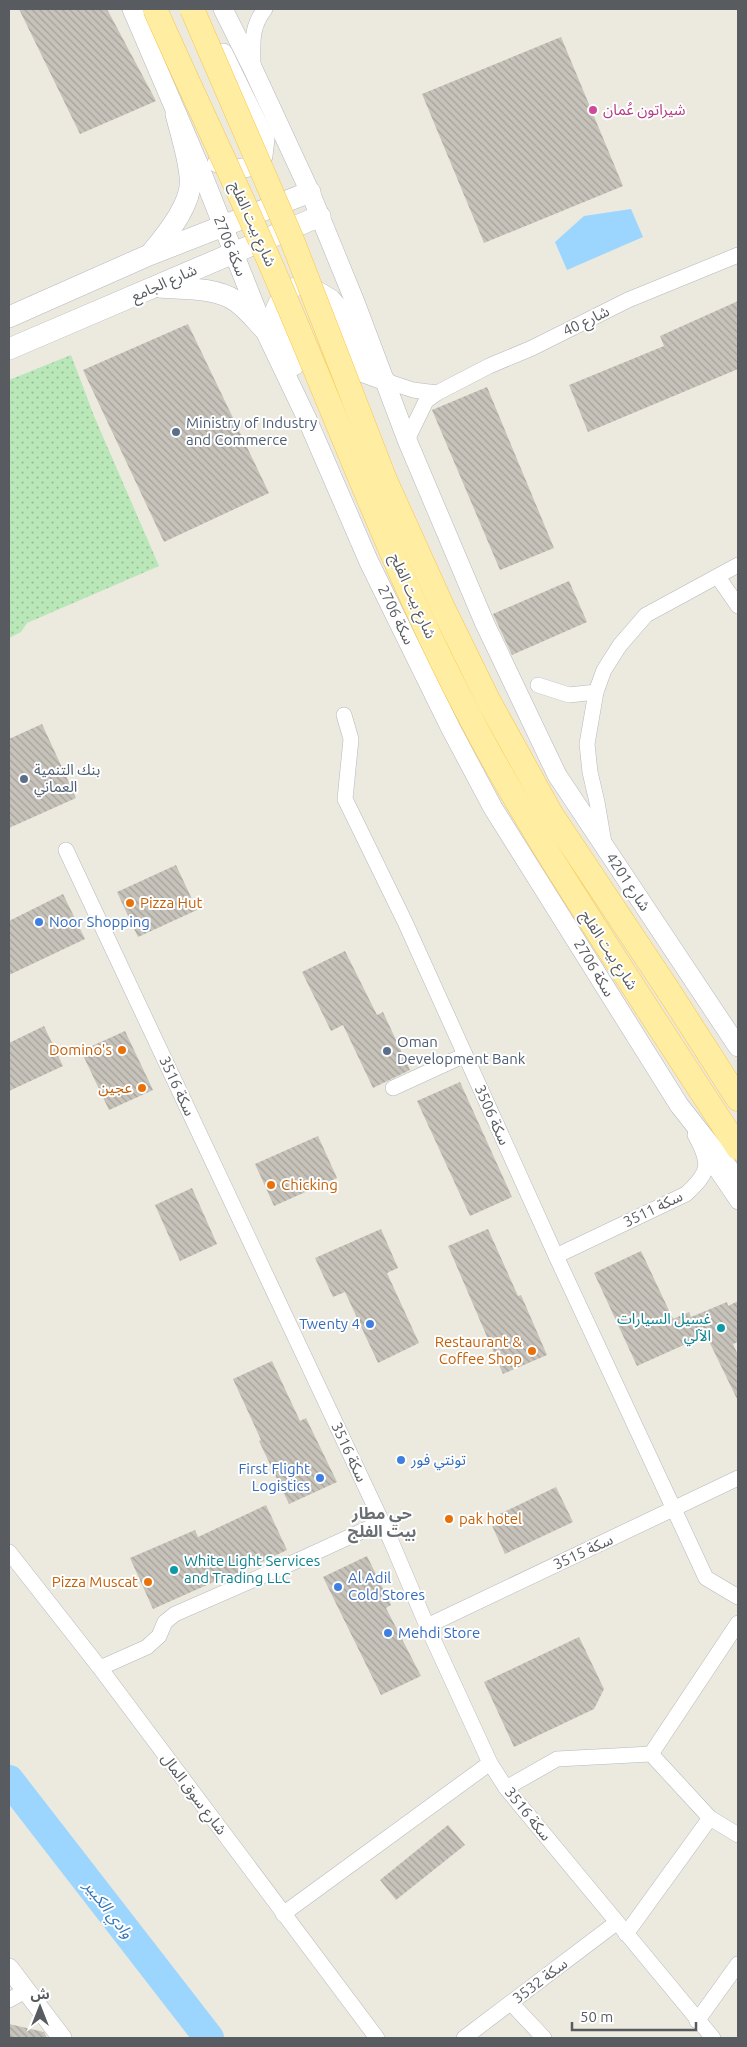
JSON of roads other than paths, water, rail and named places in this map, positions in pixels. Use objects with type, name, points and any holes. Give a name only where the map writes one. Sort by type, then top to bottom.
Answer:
[{"type":"main road","name":"شارع بيت الفلج","points":[[155,9],[264,248],[365,490],[419,612],[466,710],[532,829],[738,1148]]},
{"type":"main road","name":"شارع بيت الفلج","points":[[192,9],[292,240],[385,480],[446,615],[488,700],[551,814],[738,1099]]},
{"type":"main road","points":[[149,255],[173,228],[187,195],[191,178],[176,114]]},
{"type":"main road","name":"شارع الجامع","points":[[9,317],[149,255],[310,192]]},
{"type":"main road","name":"شارع الجامع","points":[[9,349],[157,287],[234,251],[320,216]]},
{"type":"main road","points":[[157,287],[202,290],[235,300],[264,329]]},
{"type":"street","name":"سكة 2706","points":[[132,9],[198,163],[264,329],[307,419],[369,562],[451,729],[493,808],[561,914],[617,1008],[679,1105],[738,1180]]},
{"type":"street","points":[[159,74],[172,84],[207,157],[219,165],[238,169],[256,166],[263,156],[265,139],[201,9]]},
{"type":"street","points":[[223,9],[310,192],[386,380],[408,440],[485,624],[557,775],[605,847]]},
{"type":"street","points":[[253,69],[253,35],[257,19],[265,9]]},
{"type":"street","name":"40 شارع","points":[[408,440],[426,401],[437,393],[489,366],[532,348],[628,300],[738,254]]},
{"type":"street","points":[[307,419],[306,401],[273,315],[279,297],[295,286],[306,284],[331,299],[339,308],[364,373],[413,390],[437,393]]},
{"type":"street","name":"شارع 4201","points":[[738,565],[646,615],[620,645],[604,670],[596,692],[587,744],[590,772],[605,847],[738,1047]]},
{"type":"street","points":[[718,577],[738,606]]},
{"type":"street","points":[[538,685],[569,695],[596,692]]},
{"type":"street","name":"سكة 3506","points":[[344,715],[351,739],[344,799],[405,922],[556,1256],[706,1578],[738,1596]]},
{"type":"street","name":"سكة 3516","points":[[66,850],[382,1522],[490,1763],[506,1788],[713,2038]]},
{"type":"street","points":[[393,1088],[465,1055]]},
{"type":"street","points":[[679,1105],[704,1151],[738,1202]]},
{"type":"street","name":"سكة 3511","points":[[556,1256],[686,1194],[702,1180],[706,1166],[704,1151]]},
{"type":"street","name":"سكة 3515","points":[[427,1626],[738,1478]]},
{"type":"street","points":[[100,1668],[147,1647],[159,1636],[166,1622],[175,1614],[382,1522]]},
{"type":"street","name":"شارع سوق المال","points":[[9,1552],[100,1668],[377,2038]]},
{"type":"street","points":[[651,1754],[738,1623]]},
{"type":"street","points":[[506,1788],[557,1759],[651,1754]]},
{"type":"street","points":[[651,1754],[710,1818],[738,1835]]},
{"type":"street","points":[[283,1914],[490,1763]]},
{"type":"street","name":"سكة 3532","points":[[464,2038],[511,2003],[621,1929],[710,1818]]},
{"type":"street","points":[[697,2021],[738,1964]]},
{"type":"street","points":[[9,1968],[17,1996],[62,2038]]},
{"type":"street","points":[[511,2003],[544,2038]]},
{"type":"water","points":[[631,209],[643,237],[567,270],[555,242],[584,216]]},
{"type":"waterway","name":"وادي الكبير","points":[[9,1780],[209,2038]]},
{"type":"place","name":"شيراتون عُمان","points":[[593,110]]},
{"type":"place","name":"Ministry of Industry and Commerce","points":[[176,432]]},
{"type":"place","name":"بنك التنمية العماني","points":[[24,779]]},
{"type":"place","name":"Pizza Hut","points":[[130,903]]},
{"type":"place","name":"Noor Shopping","points":[[39,922]]},
{"type":"place","name":"Domino's","points":[[122,1050]]},
{"type":"place","name":"Oman Development Bank","points":[[387,1051]]},
{"type":"place","name":"عجين","points":[[142,1088]]},
{"type":"place","name":"Chicking","points":[[271,1185]]},
{"type":"place","name":"Twenty 4","points":[[370,1324]]},
{"type":"place","name":"غسيل السيارات الآلي","points":[[721,1328]]},
{"type":"place","name":"Restaurant & Coffee Shop","points":[[532,1351]]},
{"type":"place","name":"تونتي فور","points":[[401,1460]]},
{"type":"place","name":"First Flight Logistics","points":[[320,1478]]},
{"type":"place","name":"pak hotel","points":[[449,1519]]},
{"type":"place","name":"White Light Services and Trading LLC","points":[[174,1570]]},
{"type":"place","name":"Pizza Muscat","points":[[148,1582]]},
{"type":"place","name":"Al Adil Cold Stores","points":[[338,1587]]},
{"type":"place","name":"Mehdi Store","points":[[388,1633]]},
{"type":"district","name":"حي مطار بيت الفلج","points":[[382,1522]]}]
